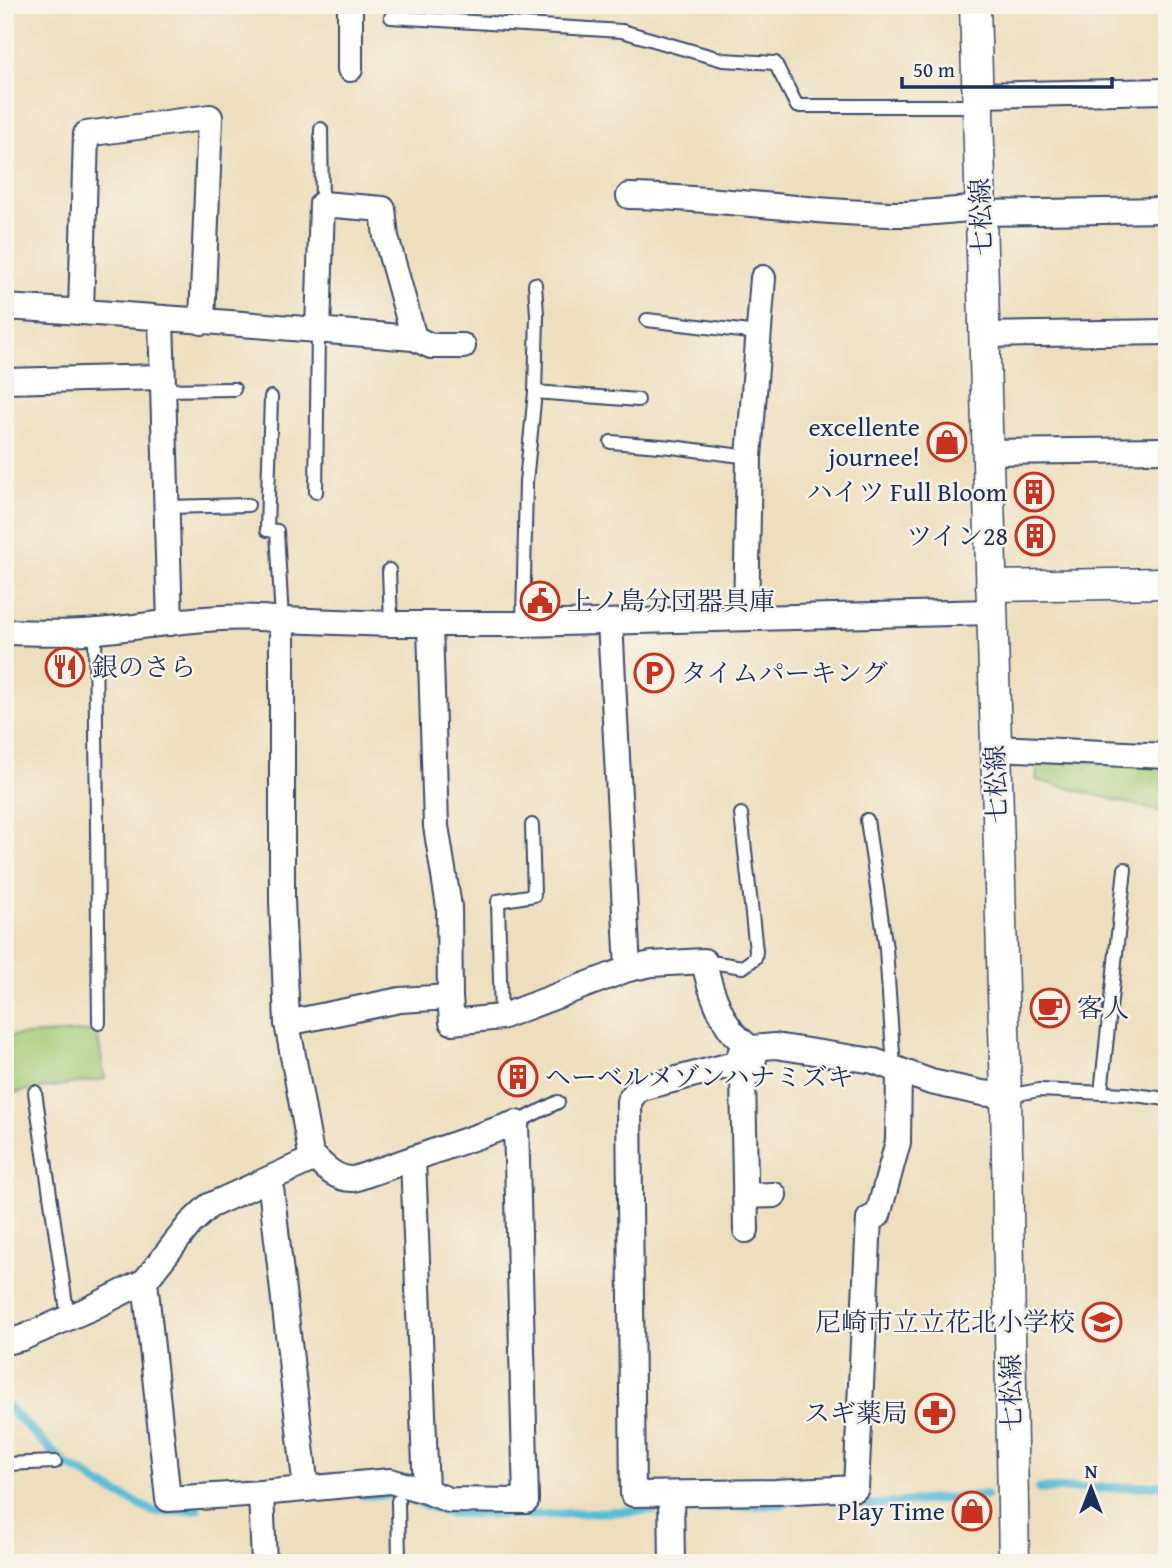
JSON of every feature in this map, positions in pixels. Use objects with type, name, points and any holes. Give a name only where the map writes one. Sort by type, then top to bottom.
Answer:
[{"type":"street","points":[[350,5],[350,69]]},
{"type":"street","name":"七松線","points":[[975,5],[1006,1096],[1014,1563]]},
{"type":"street","points":[[977,100],[1167,91]]},
{"type":"street","points":[[81,312],[86,134],[210,117],[202,322]]},
{"type":"street","points":[[629,195],[907,214],[1167,210]]},
{"type":"street","points":[[318,331],[322,204],[383,209],[386,237],[414,338]]},
{"type":"street","points":[[746,618],[749,457],[763,278]]},
{"type":"street","points":[[5,307],[414,338],[431,346],[463,346]]},
{"type":"street","points":[[161,318],[170,623]]},
{"type":"street","points":[[984,335],[1167,332]]},
{"type":"street","points":[[5,380],[162,384]]},
{"type":"street","points":[[987,452],[1167,450]]},
{"type":"street","points":[[5,632],[55,634],[260,617],[429,625],[746,618],[1167,583]]},
{"type":"street","points":[[145,1281],[168,1499],[390,1481],[449,1500],[526,1501],[516,1123],[361,1177],[340,1178],[311,1154],[287,1023],[282,900],[282,620]]},
{"type":"street","points":[[610,622],[628,969]]},
{"type":"street","points":[[429,625],[436,826],[449,907],[452,1022],[501,1017],[628,969],[652,964],[704,961],[707,978],[731,1030],[755,1055],[750,1074],[743,1079],[746,1230]]},
{"type":"street","points":[[995,748],[1167,756]]},
{"type":"street","points":[[287,1023],[400,1000],[450,998]]},
{"type":"street","points":[[896,1069],[898,1142],[878,1215],[869,1219],[856,1488],[633,1494],[629,1101],[638,1089],[738,1063],[740,1054],[751,1048],[775,1046],[874,1061],[896,1069],[931,1082],[1006,1096]]},
{"type":"street","points":[[5,1342],[22,1338],[68,1318],[145,1281],[190,1224],[209,1206],[315,1158]]},
{"type":"street","points":[[413,1159],[426,1491]]},
{"type":"street","points":[[270,1179],[306,1489]]},
{"type":"street","points":[[745,1196],[774,1195]]},
{"type":"street","points":[[261,1493],[264,1563]]},
{"type":"street","points":[[671,1494],[672,1563]]},
{"type":"lane","points":[[391,17],[622,31],[723,60],[775,63],[797,106],[977,100]]},
{"type":"lane","points":[[321,129],[322,204]]},
{"type":"lane","points":[[523,624],[526,482],[537,315],[534,284]]},
{"type":"lane","points":[[647,320],[758,332]]},
{"type":"lane","points":[[316,492],[318,331]]},
{"type":"lane","points":[[162,384],[234,389]]},
{"type":"lane","points":[[534,392],[638,400]]},
{"type":"lane","points":[[271,397],[267,530],[277,531],[282,620]]},
{"type":"lane","points":[[611,442],[749,457]]},
{"type":"lane","points":[[167,507],[248,505]]},
{"type":"lane","points":[[389,570],[391,624]]},
{"type":"lane","points":[[94,631],[99,1023]]},
{"type":"lane","points":[[704,961],[743,967],[755,958],[741,814]]},
{"type":"lane","points":[[867,820],[886,949],[896,1069]]},
{"type":"lane","points":[[501,1017],[498,901],[534,895],[532,825]]},
{"type":"lane","points":[[1101,1093],[1125,869]]},
{"type":"lane","points":[[1006,1096],[1039,1090],[1167,1099]]},
{"type":"lane","points":[[35,1092],[68,1318]]},
{"type":"lane","points":[[516,1123],[558,1102]]},
{"type":"lane","points":[[5,1464],[55,1461]]},
{"type":"lane","points":[[398,1501],[399,1563]]},
{"type":"green space","points":[[1039,757],[1167,766],[1167,812],[1036,780]]},
{"type":"green space","points":[[97,1031],[105,1079],[5,1094],[5,1036]]},
{"type":"waterway","points":[[5,1404],[66,1465],[84,1473],[97,1483],[152,1511],[197,1509]]},
{"type":"waterway","points":[[1039,1489],[1119,1488],[1167,1484]]},
{"type":"waterway","points":[[364,1495],[390,1494],[451,1513],[534,1515],[655,1510]]},
{"type":"waterway","points":[[839,1501],[871,1505],[986,1495]]},
{"type":"waterway","points":[[684,1509],[783,1504]]},
{"type":"place","name":"excellente journee!","points":[[947,442]]},
{"type":"place","name":"ハイツ Full Bloom","points":[[1034,492]]},
{"type":"place","name":"ツイン28","points":[[1035,536]]},
{"type":"place","name":"上ノ島分団器具庫","points":[[540,601]]},
{"type":"place","name":"銀のさら","points":[[65,667]]},
{"type":"place","name":"タイムパーキング","points":[[654,673]]},
{"type":"place","name":"客人","points":[[1050,1008]]},
{"type":"place","name":"ヘーベルメゾンハナミズキ","points":[[518,1077]]},
{"type":"place","name":"尼崎市立立花北小学校","points":[[1102,1322]]},
{"type":"place","name":"スギ薬局","points":[[935,1413]]},
{"type":"place","name":"Play Time","points":[[972,1511]]}]
